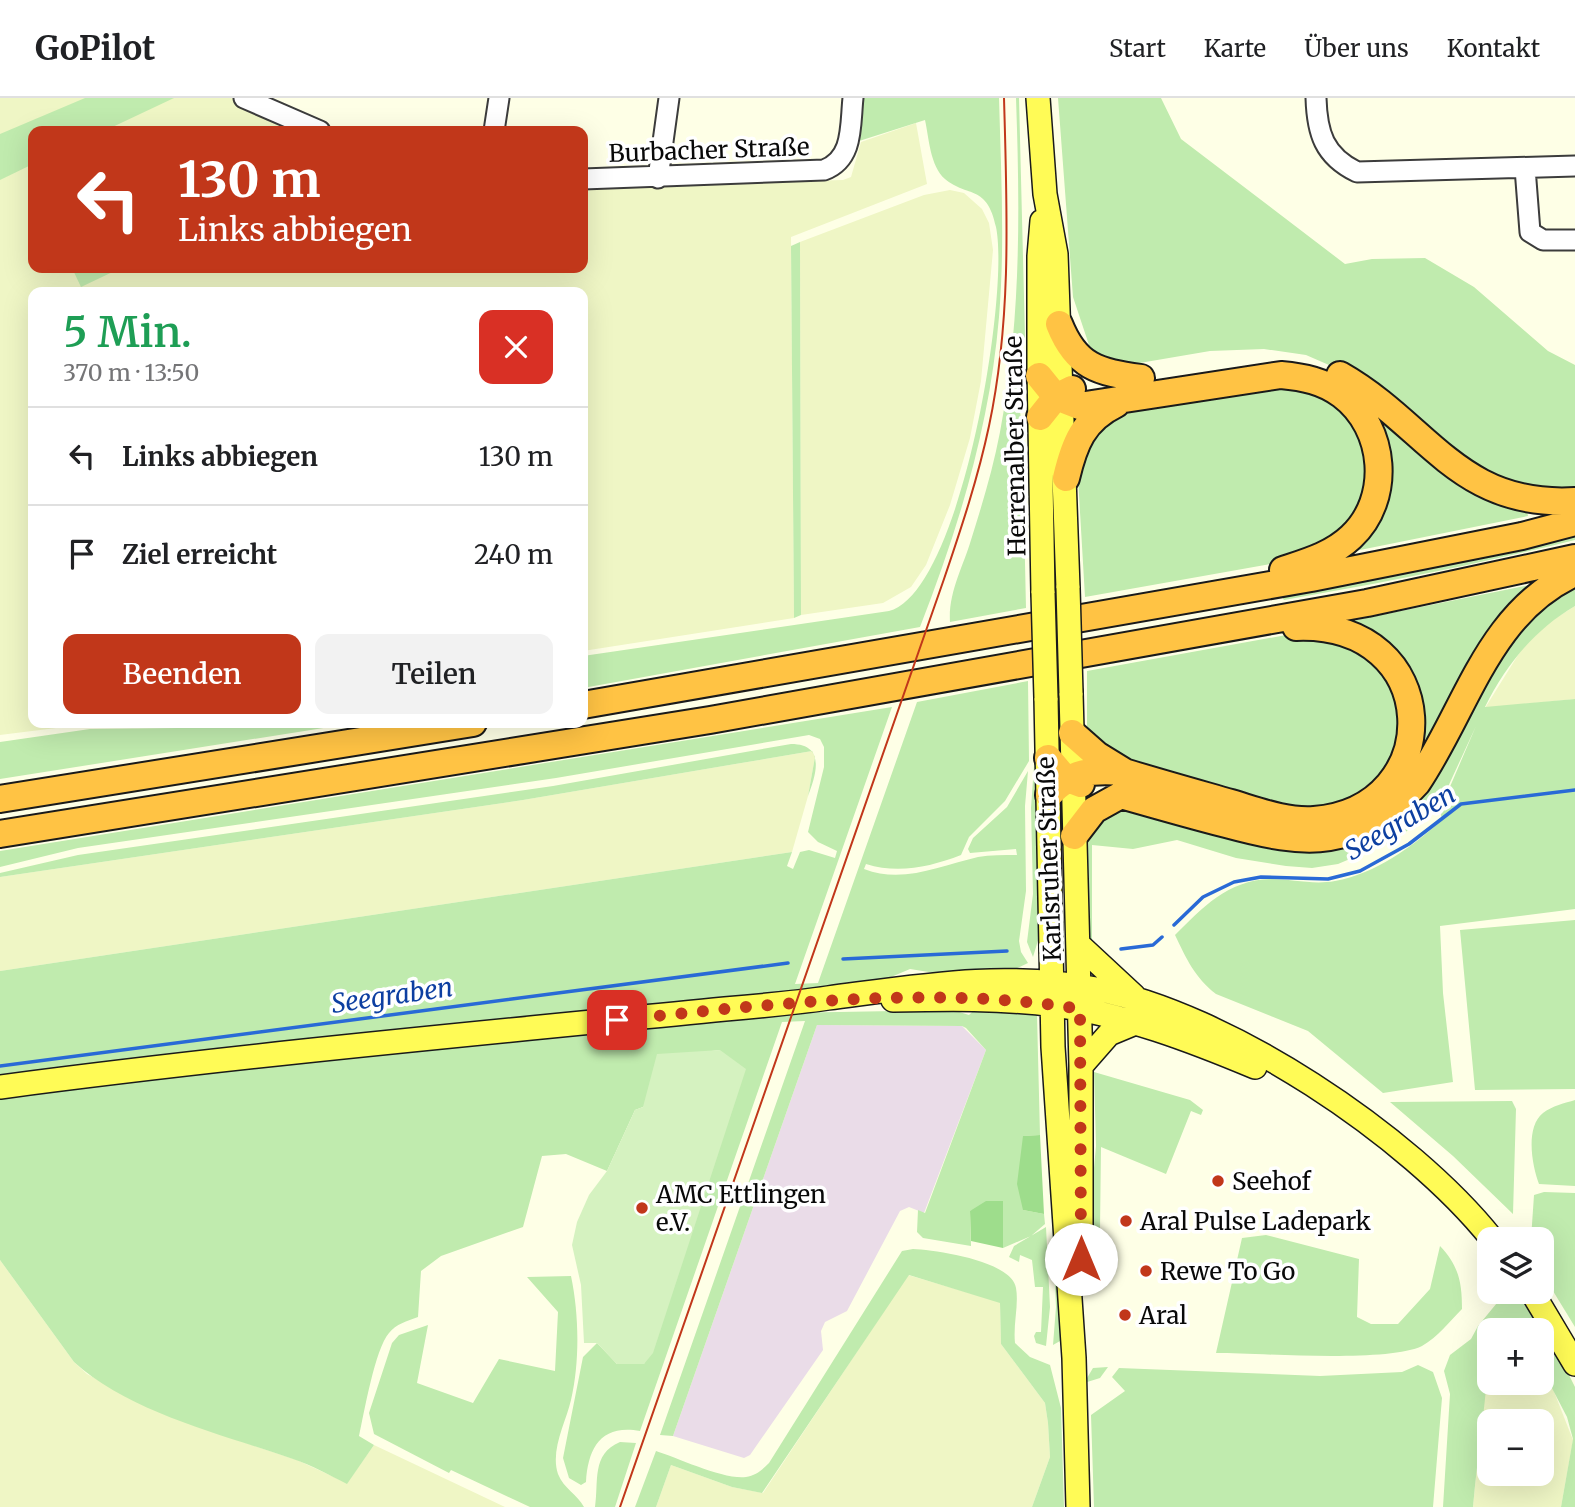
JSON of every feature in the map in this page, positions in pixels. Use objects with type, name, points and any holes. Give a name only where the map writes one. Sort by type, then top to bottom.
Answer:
[{"type":"highway","points":[[1059,324],[1072,351],[1083,361],[1134,388]]},
{"type":"highway","points":[[1039,376],[1055,402],[1079,405],[1134,388],[1283,359],[1309,362],[1337,373],[1368,393],[1459,470],[1484,485],[1530,501],[1575,501]]},
{"type":"highway","points":[[1066,478],[1071,455],[1083,428],[1102,410],[1134,388],[1252,377],[1304,377],[1341,394],[1367,422],[1374,438],[1378,458],[1376,494],[1367,516],[1350,538],[1333,551],[1205,597]]},
{"type":"highway","points":[[588,704],[1205,597],[1459,550],[1575,522]]},
{"type":"highway","points":[[0,834],[683,724],[1444,589],[1575,558]]},
{"type":"highway","points":[[1048,758],[1065,782],[1099,770],[1123,783],[1282,838],[1327,839],[1357,829],[1397,804],[1417,783],[1505,626],[1541,591],[1575,573]]},
{"type":"highway","points":[[1072,733],[1123,783],[1277,817],[1312,820],[1333,817],[1360,806],[1382,791],[1400,769],[1412,726],[1409,701],[1395,668],[1375,647],[1347,631],[1314,626],[1217,630]]},
{"type":"highway","points":[[0,799],[442,728]]},
{"type":"highway","points":[[1074,835],[1094,810],[1123,783]]},
{"type":"main road","name":"Herrenalber Straße","points":[[1038,98],[1045,194],[1056,254],[1059,324],[1043,593],[1046,698]]},
{"type":"main road","name":"Herrenalber Straße","points":[[1039,376],[1039,256],[1045,194]]},
{"type":"main road","name":"Herrenalber Straße","points":[[1055,402],[1066,478],[1071,693]]},
{"type":"main road","name":"Karlsruher Straße","points":[[1071,693],[1072,733],[1065,782],[1053,936],[1054,1072],[1074,1358],[1078,1507]]},
{"type":"main road","name":"Karlsruher Straße","points":[[1046,698],[1048,758]]},
{"type":"main road","name":"Karlsruher Straße","points":[[1065,782],[1074,835],[1081,1066],[1081,1335],[1074,1358]]},
{"type":"main road","points":[[1013,981],[1040,959],[1053,936]]},
{"type":"main road","points":[[1078,944],[1139,1001]]},
{"type":"main road","points":[[0,1087],[173,1066],[829,998],[940,982],[1013,981],[1054,994],[1080,1009],[1244,1062],[1335,1101]]},
{"type":"main road","points":[[829,998],[1054,994],[1079,986],[1139,1001],[1252,1050],[1335,1101],[1426,1169],[1481,1227]]},
{"type":"main road","points":[[1081,1066],[1110,1034],[1133,1024]]},
{"type":"main road","points":[[1539,1304],[1575,1364]]},
{"type":"street","points":[[244,98],[308,126]]},
{"type":"street","points":[[495,126],[499,98]]},
{"type":"street","points":[[658,178],[669,98]]},
{"type":"street","name":"Burbacher Straße","points":[[588,179],[814,172],[837,166],[847,149],[853,98]]},
{"type":"street","points":[[1315,98],[1319,134],[1325,147],[1335,159],[1357,172],[1575,166]]},
{"type":"street","points":[[1525,168],[1530,232],[1543,240],[1575,240]]},
{"type":"shaded area","points":[[817,1025],[962,1026],[986,1050],[924,1213],[909,1207],[900,1211],[847,1311],[825,1322],[821,1331],[823,1350],[750,1455],[744,1458],[673,1436]]},
{"type":"green space","points":[[0,98],[231,98],[293,126],[28,126],[28,273],[588,273],[588,187],[843,180],[851,177],[861,142],[916,123],[927,184],[791,237],[794,618],[588,650],[588,287],[28,287],[28,728],[56,728],[0,735]]},
{"type":"green space","points":[[85,98],[174,98],[115,126],[28,126],[28,166],[0,180],[0,134]]},
{"type":"green space","points":[[860,98],[999,98],[1002,263],[995,357],[971,475],[948,552],[920,627],[588,687],[588,655],[889,611],[915,592],[938,553],[958,499],[975,437],[987,373],[995,313],[998,262],[996,227],[992,213],[982,198],[953,185],[936,167],[925,120],[856,142]]},
{"type":"green space","points":[[1016,98],[1019,98],[1025,337],[1015,375],[1022,426],[1026,608],[950,622],[954,590],[994,460],[1007,390],[1017,266]]},
{"type":"green space","points":[[1058,98],[1161,98],[1181,139],[1345,264],[1372,259],[1425,258],[1474,287],[1548,351],[1575,365],[1575,496],[1501,486],[1345,372],[1306,355],[1264,349],[1210,351],[1122,366],[1091,351],[1073,297]]},
{"type":"green space","points":[[950,190],[964,193],[982,209],[989,223],[993,250],[981,381],[970,438],[950,505],[926,565],[911,587],[883,603],[801,615],[800,242],[924,195]]},
{"type":"green space","points":[[800,242],[801,615],[794,618],[791,246]]},
{"type":"green space","points":[[74,273],[110,273],[81,287]]},
{"type":"green space","points":[[1274,366],[1302,370],[1328,379],[1352,392],[1459,478],[1527,511],[1528,516],[1355,551],[1354,546],[1371,523],[1382,498],[1387,471],[1386,457],[1369,415],[1352,395],[1331,382],[1308,375],[1256,374],[1090,399],[1089,393]]},
{"type":"green space","points":[[1293,384],[1342,405],[1366,449],[1368,491],[1341,536],[1293,560],[1085,597],[1077,461],[1113,410]]},
{"type":"green space","points":[[1575,535],[1575,540],[1467,565],[1284,600],[1282,597],[1422,571]]},
{"type":"green space","points":[[1575,579],[1575,606],[1547,626],[1522,650],[1485,707],[1575,699],[1575,909],[1440,926],[1443,993],[1453,1082],[1383,1093],[1308,1031],[1216,994],[1187,960],[1175,935],[1217,897],[1241,884],[1270,879],[1335,881],[1379,866],[1406,849],[1442,820],[1440,810],[1476,726],[1447,789],[1425,816],[1397,839],[1338,864],[1312,868],[1286,866],[1236,858],[1177,840],[1133,849],[1092,845],[1092,945],[1089,935],[1086,833],[1112,805],[1366,833],[1501,645]]},
{"type":"green space","points":[[1540,583],[1511,610],[1494,632],[1426,759],[1404,789],[1380,811],[1355,824],[1328,831],[1299,832],[1269,828],[1107,785],[1108,780],[1284,829],[1332,826],[1355,818],[1375,806],[1392,790],[1405,771],[1414,749],[1417,708],[1411,682],[1394,655],[1377,638],[1346,622]]},
{"type":"green space","points":[[1575,606],[1575,699],[1485,708],[1523,647],[1548,623]]},
{"type":"green space","points":[[1292,634],[1323,635],[1381,664],[1403,716],[1392,766],[1337,808],[1283,808],[1109,756],[1087,733],[1087,671]]},
{"type":"green space","points":[[1028,681],[1029,761],[1005,801],[969,837],[961,855],[914,868],[866,864],[864,869],[893,875],[907,874],[978,857],[1017,855],[1016,849],[970,853],[968,849],[973,838],[1007,807],[1028,771],[1025,806],[1026,891],[1019,941],[1021,952],[1028,963],[1009,972],[935,973],[910,969],[877,983],[0,1076],[0,971],[792,852],[787,866],[793,869],[800,852],[809,850],[835,858],[837,851],[818,842],[808,832],[824,767],[824,747],[820,739],[809,735],[556,778],[78,848],[0,867],[0,851],[892,707],[795,984],[818,983],[917,702]]},
{"type":"green space","points":[[323,728],[0,779],[0,742],[90,729]]},
{"type":"green space","points":[[1036,738],[1039,769],[1036,810],[1039,937],[1033,957],[1027,942],[1033,894],[1031,808]]},
{"type":"green space","points":[[791,744],[802,745],[811,751],[523,800],[0,877],[0,873],[78,855],[553,786]]},
{"type":"green space","points":[[812,751],[815,757],[808,796],[792,852],[0,971],[0,877],[523,800]]},
{"type":"green space","points":[[815,758],[816,769],[808,796]]},
{"type":"green space","points":[[1575,920],[1575,1089],[1475,1090],[1460,930]]},
{"type":"green space","points":[[953,1010],[969,1015],[974,1010],[1037,1015],[1040,1135],[1023,1136],[1023,1210],[1044,1214],[1045,1224],[1031,1236],[1003,1248],[1003,1202],[970,1211],[971,1246],[923,1238],[917,1232],[918,1210],[925,1213],[986,1050],[966,1028],[817,1025],[673,1436],[660,1435],[805,1021],[782,1022],[640,1431],[615,1431],[599,1441],[590,1459],[586,1482],[581,1485],[569,1478],[563,1458],[583,1357],[597,1343],[617,1364],[644,1364],[720,1050],[703,1052],[643,1107],[635,1110],[607,1171],[566,1154],[542,1156],[523,1227],[441,1256],[421,1271],[418,1317],[392,1330],[379,1353],[359,1436],[374,1445],[347,1484],[300,1461],[149,1409],[97,1380],[74,1362],[0,1260],[0,1095],[146,1077],[780,1013]]},
{"type":"green space","points":[[1043,1023],[1063,1318],[1060,1341],[1053,1345],[1056,1307]]},
{"type":"green space","name":"AMC Ettlingen e.V.","points":[[720,1050],[746,1069],[653,1353],[644,1364],[617,1364],[597,1343],[584,1343],[581,1285],[572,1245],[577,1222],[589,1195],[607,1171],[635,1110],[643,1107],[657,1054]]},
{"type":"green space","points":[[1094,1072],[1190,1100],[1203,1110],[1201,1115],[1191,1111],[1166,1174],[1101,1147],[1100,1229],[1089,1223],[1096,1146]]},
{"type":"green space","points":[[1575,1100],[1575,1186],[1539,1184],[1532,1157],[1532,1137],[1537,1119],[1559,1105]]},
{"type":"green space","points":[[1512,1101],[1516,1109],[1513,1214],[1453,1156],[1390,1102]]},
{"type":"green space","points":[[1040,1135],[1044,1214],[1023,1210],[1017,1184],[1023,1136]]},
{"type":"green space","points":[[1544,1192],[1575,1193],[1575,1327],[1554,1293],[1554,1227],[1532,1227],[1534,1195]]},
{"type":"green space","points":[[986,1201],[1003,1201],[1003,1248],[971,1241],[970,1211]]},
{"type":"green space","points":[[1046,1227],[1050,1307],[1046,1346],[1036,1343],[1034,1336],[1036,1332],[1041,1332],[1043,1287],[1035,1287],[1032,1260],[1020,1255],[1019,1262],[1009,1257],[1014,1246]]},
{"type":"green space","points":[[1266,1235],[1359,1259],[1357,1317],[1371,1324],[1398,1324],[1430,1289],[1440,1246],[1458,1275],[1462,1309],[1428,1342],[1405,1351],[1353,1356],[1216,1353],[1242,1238]]},
{"type":"green space","points":[[913,1249],[972,1259],[988,1264],[1011,1279],[1017,1294],[1015,1343],[1030,1357],[1050,1365],[1061,1408],[1064,1507],[1032,1507],[1050,1457],[1045,1403],[1001,1344],[1000,1303],[909,1275],[762,1493],[732,1487],[671,1465],[656,1507],[635,1507],[656,1451],[714,1472],[737,1477],[753,1475],[764,1468],[902,1251]]},
{"type":"green space","points":[[0,1260],[74,1362],[87,1374],[139,1402],[207,1430],[297,1460],[347,1483],[374,1445],[505,1507],[0,1507]]},
{"type":"green space","points":[[908,1275],[1000,1302],[1001,1344],[1045,1403],[1050,1457],[1032,1507],[656,1507],[671,1465],[732,1487],[763,1493]]},
{"type":"green space","points":[[571,1276],[577,1322],[576,1370],[571,1400],[557,1446],[556,1465],[567,1488],[584,1507],[530,1507],[451,1470],[449,1473],[374,1434],[369,1413],[392,1343],[399,1335],[428,1325],[417,1383],[473,1403],[499,1359],[555,1371],[558,1312],[527,1277]]},
{"type":"green space","points":[[1496,1304],[1525,1304],[1534,1318],[1485,1318]]},
{"type":"green space","points":[[1477,1328],[1477,1395],[1485,1395],[1484,1409],[1477,1409],[1477,1470],[1473,1507],[1443,1507],[1450,1394],[1444,1371],[1450,1355],[1471,1339]]},
{"type":"green space","points":[[1554,1351],[1575,1387],[1575,1507],[1561,1507],[1573,1439],[1567,1417],[1554,1392]]},
{"type":"green space","points":[[1418,1365],[1433,1372],[1442,1398],[1433,1507],[1094,1507],[1091,1415],[1125,1391],[1112,1377],[1119,1368],[1320,1376],[1402,1372]]},
{"type":"green space","points":[[1108,1367],[1100,1378],[1084,1383],[1093,1368]]},
{"type":"green space","points":[[1554,1392],[1573,1440],[1561,1507],[1473,1507],[1477,1465],[1477,1486],[1554,1486],[1554,1409],[1482,1409],[1484,1395],[1554,1395]]},
{"type":"green space","points":[[620,1442],[636,1443],[615,1507],[595,1507],[600,1461],[611,1447]]},
{"type":"waterway","name":"Seegraben","points":[[1174,925],[1203,897],[1234,882],[1261,877],[1328,879],[1360,871],[1409,844],[1461,804],[1575,790]]},
{"type":"waterway","name":"Seegraben","points":[[1121,949],[1153,945],[1162,937]]},
{"type":"waterway","name":"Seegraben","points":[[843,959],[1007,951]]},
{"type":"waterway","name":"Seegraben","points":[[0,1066],[788,963]]},
{"type":"tram line","points":[[620,1507],[944,579],[980,465],[996,385],[1005,304],[1007,222],[1004,98]]},
{"type":"place","name":"Seehof","points":[[1218,1181]]},
{"type":"place","name":"AMC Ettlingen e.V.","points":[[642,1208]]},
{"type":"place","name":"Aral Pulse Ladepark","points":[[1126,1221]]},
{"type":"place","name":"Rewe To Go","points":[[1146,1271]]},
{"type":"place","name":"Aral","points":[[1125,1315]]},
{"type":"route","points":[[617,1020],[829,998],[986,1001],[1080,1009],[1081,1259]]}]
